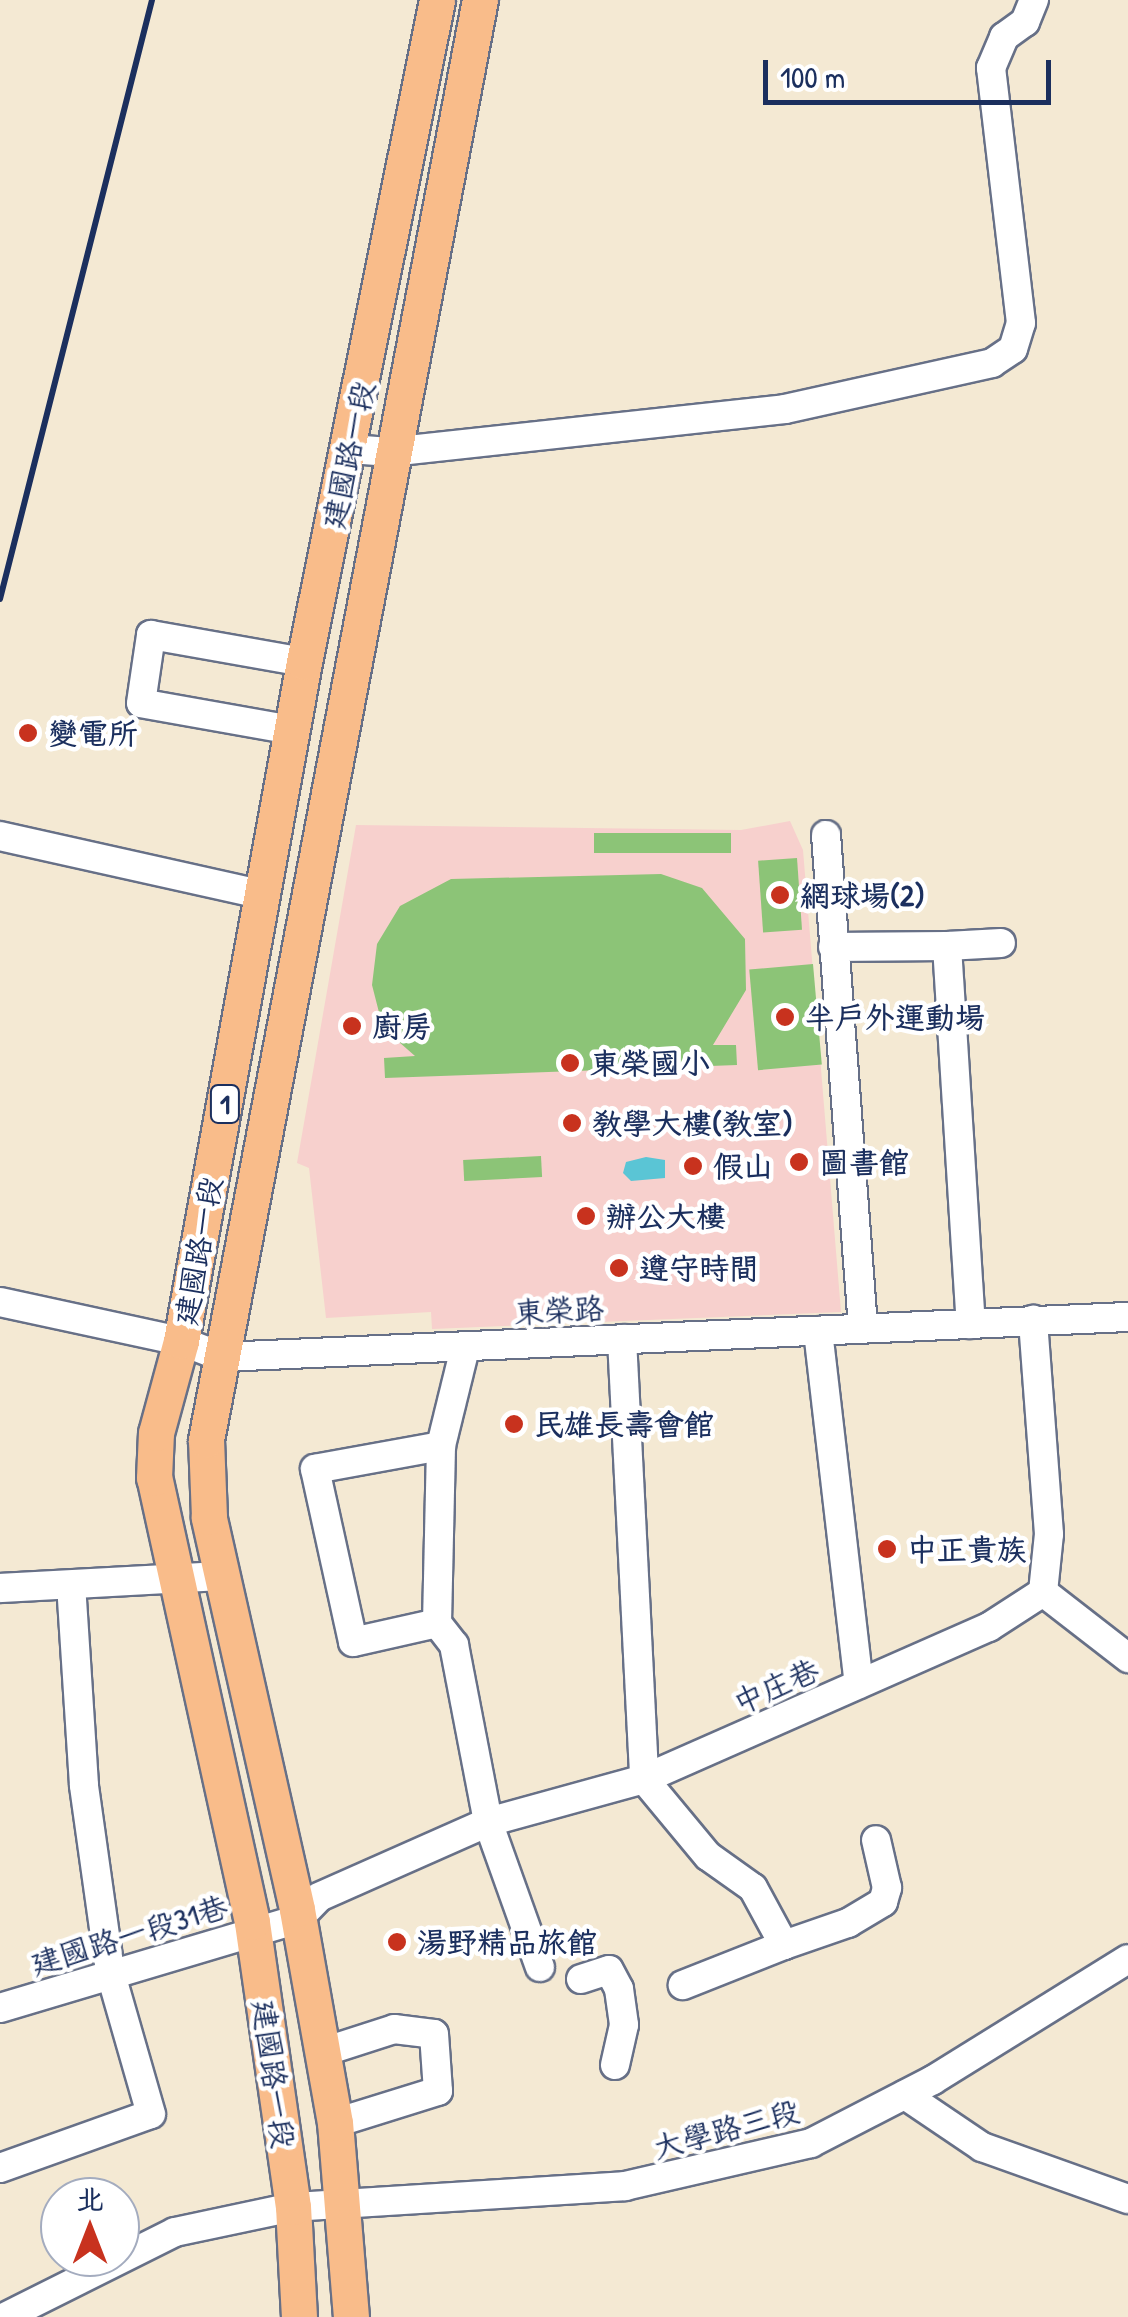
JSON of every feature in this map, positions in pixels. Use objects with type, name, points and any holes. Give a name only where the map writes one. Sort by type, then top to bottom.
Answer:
[{"type":"main road","name":"建國路一段","points":[[342,2204],[335,2123],[323,2052],[276,1924],[176,1581],[154,1478],[156,1432],[181,1342],[304,662],[350,450],[437,0]]},
{"type":"main road","name":"建國路一段","points":[[293,2207],[276,1924],[209,1517],[206,1440],[390,452],[480,0]]},
{"type":"main road","name":"1","points":[[342,2204],[351,2317]]},
{"type":"main road","name":"1","points":[[293,2207],[300,2317]]},
{"type":"street","points":[[350,450],[390,452],[785,409],[992,363],[1014,350],[1020,323],[992,68],[1004,37],[1025,22],[1034,0]]},
{"type":"street","points":[[292,730],[141,703],[152,636],[304,662]]},
{"type":"street","points":[[826,835],[864,1329]]},
{"type":"street","points":[[0,836],[263,895]]},
{"type":"street","points":[[833,946],[1001,944]]},
{"type":"street","points":[[946,946],[971,1324]]},
{"type":"street","name":"東榮路","points":[[0,1302],[181,1342],[222,1357],[1128,1317]]},
{"type":"street","points":[[1033,1320],[1049,1534],[1043,1592],[1128,1658]]},
{"type":"street","points":[[818,1331],[859,1684]]},
{"type":"street","points":[[622,1339],[644,1779],[708,1856],[753,1888],[784,1945]]},
{"type":"street","points":[[465,1348],[441,1446],[437,1623],[454,1645],[488,1822],[540,1967]]},
{"type":"street","points":[[437,1623],[353,1642],[315,1468],[441,1446]]},
{"type":"street","points":[[0,1588],[221,1576]]},
{"type":"street","points":[[0,2168],[152,2114],[110,1970],[84,1785],[71,1586]]},
{"type":"street","name":"中庄巷","points":[[276,1924],[320,1896],[488,1822],[644,1779],[989,1627],[1043,1592]]},
{"type":"street","points":[[684,1985],[848,1923],[883,1902],[887,1888],[876,1840]]},
{"type":"street","name":"建國路一段31巷","points":[[0,2008],[87,1985],[110,1970],[276,1924]]},
{"type":"street","name":"大學路三段","points":[[4,2317],[175,2232],[293,2207],[668,2180],[812,2143],[904,2095],[1128,1959]]},
{"type":"street","points":[[581,1979],[609,1970],[619,1989],[624,2025],[615,2065]]},
{"type":"street","points":[[323,2052],[394,2030],[434,2034],[438,2091],[335,2123]]},
{"type":"street","points":[[904,2095],[982,2147],[1128,2199]]},
{"type":"shaded area","name":"東榮國小","points":[[790,821],[803,850],[841,1312],[432,1329],[431,1312],[326,1318],[309,1168],[297,1163],[356,825],[741,830]]},
{"type":"green space","points":[[594,833],[731,833],[731,853],[594,853]]},
{"type":"green space","name":"網球場(2)","points":[[797,858],[802,930],[763,933],[758,861]]},
{"type":"green space","points":[[661,874],[702,888],[745,939],[746,990],[713,1045],[736,1045],[737,1065],[385,1078],[384,1058],[415,1056],[383,1028],[372,985],[377,944],[400,906],[451,879]]},
{"type":"green space","name":"半戶外運動場","points":[[813,964],[822,1065],[758,1070],[749,970]]},
{"type":"green space","points":[[541,1156],[542,1177],[464,1181],[463,1160]]},
{"type":"water","points":[[646,1157],[665,1160],[665,1178],[631,1181],[623,1173],[626,1162]]},
{"type":"railway","points":[[0,599],[152,0]]},
{"type":"place","name":"變電所","points":[[28,733]]},
{"type":"place","name":"網球場(2)","points":[[780,895]]},
{"type":"place","name":"半戶外運動場","points":[[785,1017]]},
{"type":"place","name":"廚房","points":[[352,1026]]},
{"type":"place","name":"東榮國小","points":[[570,1063]]},
{"type":"place","name":"教學大樓(教室)","points":[[572,1123]]},
{"type":"place","name":"圖書館","points":[[799,1162]]},
{"type":"place","name":"假山","points":[[693,1166]]},
{"type":"place","name":"辦公大樓","points":[[586,1216]]},
{"type":"place","name":"遵守時間","points":[[619,1268]]},
{"type":"place","name":"民雄長壽會館","points":[[514,1424]]},
{"type":"place","name":"中正貴族","points":[[887,1549]]},
{"type":"place","name":"湯野精品旅館","points":[[397,1942]]}]
